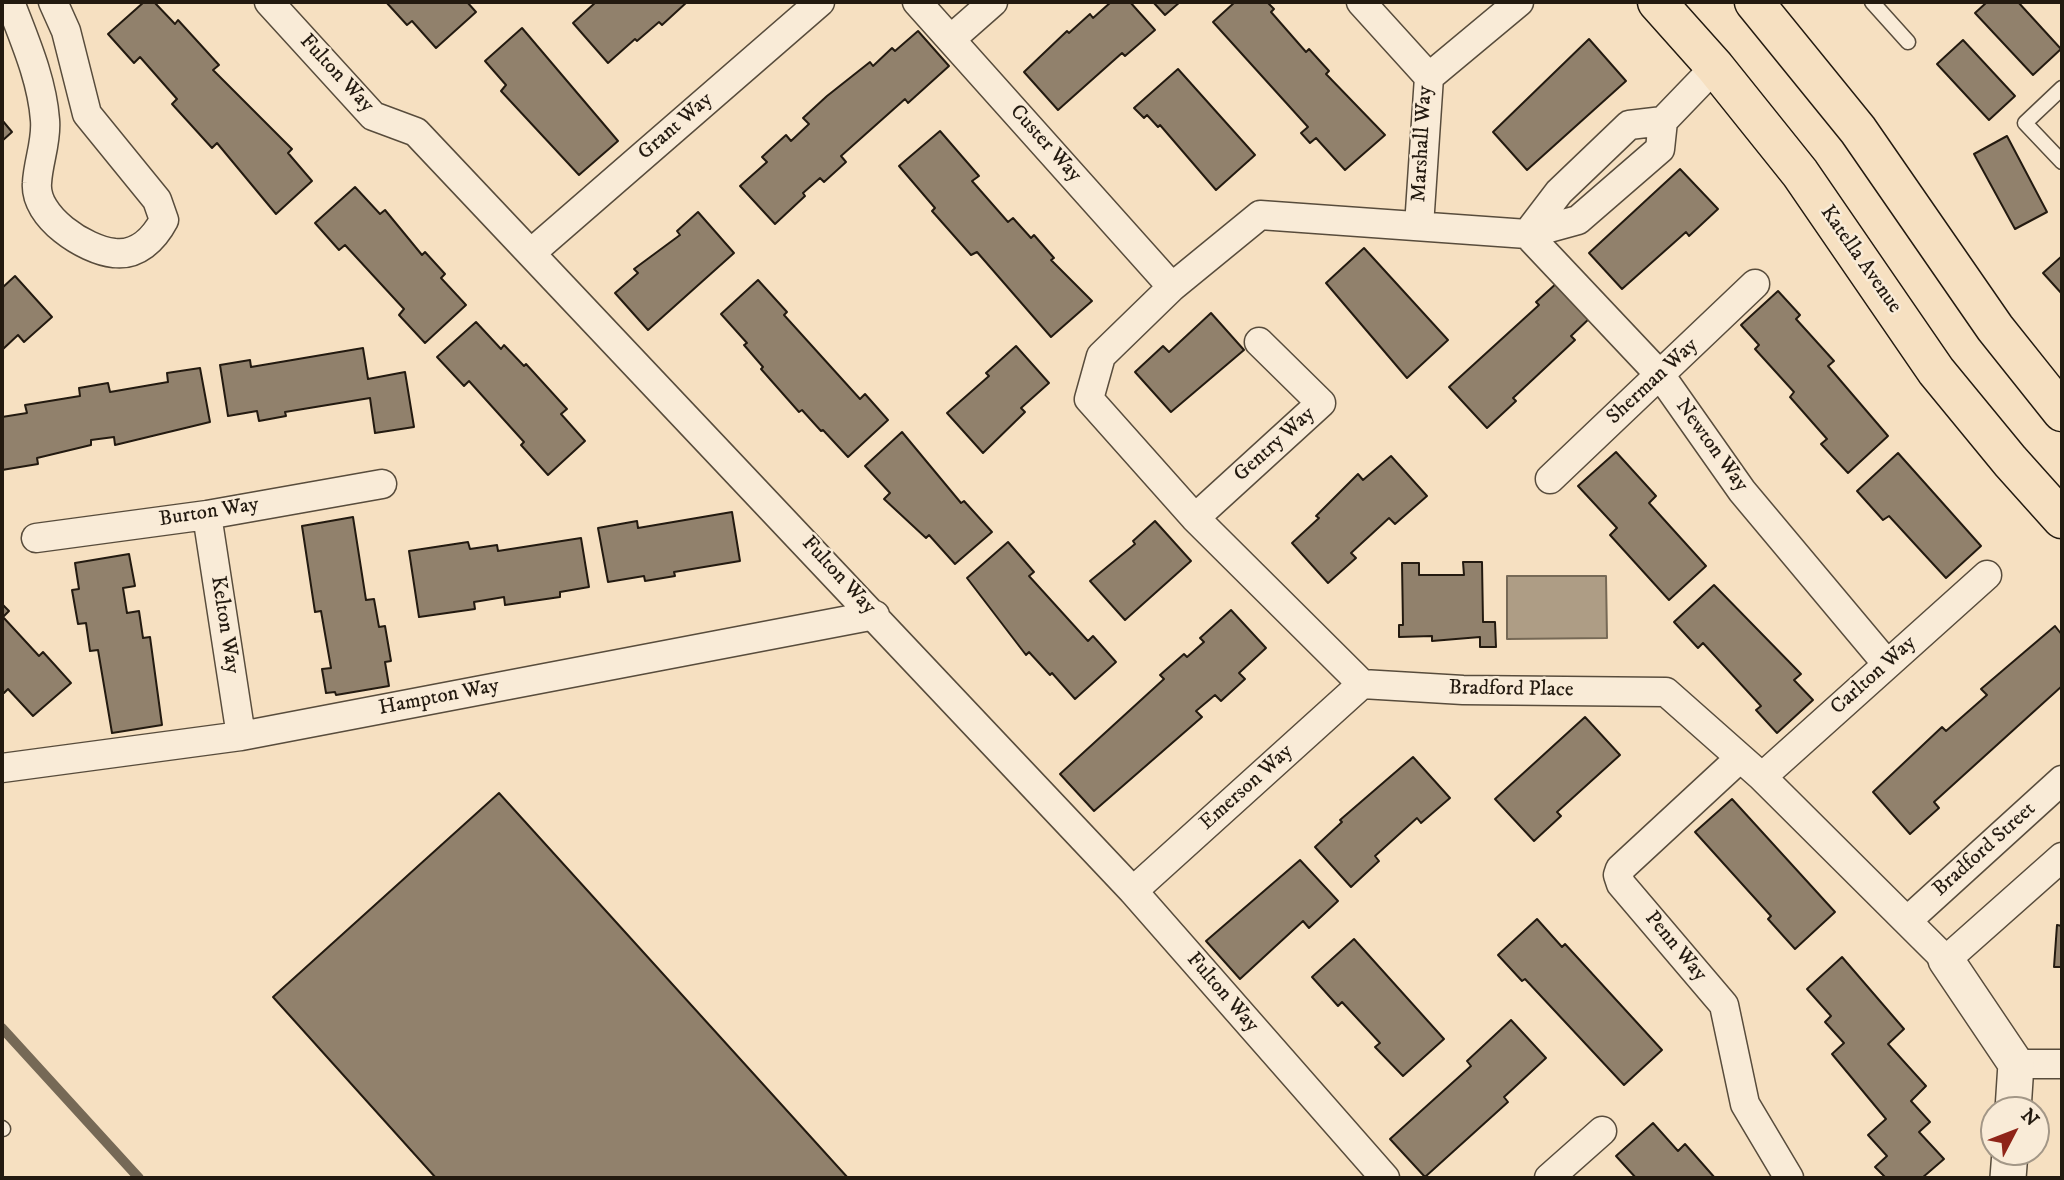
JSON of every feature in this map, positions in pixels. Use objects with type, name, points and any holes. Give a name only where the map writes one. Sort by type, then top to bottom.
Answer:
[{"type":"main road","name":"Katella Avenue","points":[[1657,2],[1715,67],[1800,173],[1936,371],[2062,519]]},
{"type":"main road","points":[[1754,2],[1858,130],[1994,328],[2062,412]]},
{"type":"street","points":[[10,2],[33,62],[45,120],[36,186],[43,205],[76,242],[115,254],[133,252],[158,232],[164,220],[157,200],[87,114],[66,30],[54,2]]},
{"type":"street","name":"Fulton Way","points":[[269,2],[373,116],[416,132],[875,615],[1133,891],[1385,1178]]},
{"type":"street","name":"Custer Way","points":[[917,2],[1172,287]]},
{"type":"street","points":[[951,39],[993,2]]},
{"type":"street","name":"Marshall Way","points":[[1361,2],[1429,77],[1419,226]]},
{"type":"street","points":[[1429,77],[1519,2]]},
{"type":"street","name":"Grant Way","points":[[531,253],[813,4]]},
{"type":"street","points":[[1362,684],[1195,518],[1090,400],[1101,356],[1172,287],[1260,215],[1528,234],[1578,220],[1660,149],[1663,121],[1715,67]]},
{"type":"street","points":[[45,120],[87,114]]},
{"type":"street","points":[[1528,234],[1559,192],[1629,125],[1663,121]]},
{"type":"street","name":"Newton Way","points":[[1528,234],[1661,376],[1742,491],[1887,664]]},
{"type":"street","name":"Sherman Way","points":[[1550,479],[1755,285]]},
{"type":"street","name":"Gentry Way","points":[[1195,518],[1321,403],[1259,342]]},
{"type":"street","name":"Burton Way","points":[[36,538],[207,515],[382,484]]},
{"type":"street","name":"Kelton Way","points":[[207,515],[242,736]]},
{"type":"street","name":"Carlton Way","points":[[1762,777],[1987,575]]},
{"type":"street","name":"Hampton Way","points":[[2,768],[242,736],[875,615]]},
{"type":"street","name":"Bradford Place","points":[[1362,684],[1463,690],[1666,692],[1762,777],[1946,960]]},
{"type":"street","name":"Emerson Way","points":[[1133,891],[1362,684]]},
{"type":"street","name":"Penn Way","points":[[1740,758],[1620,869],[1618,875],[1621,884],[1724,1005],[1745,1104],[1789,1178]]},
{"type":"street","name":"Bradford Street","points":[[1907,921],[2062,779]]},
{"type":"street","points":[[2014,1096],[2016,1064],[1946,960],[2062,857]]},
{"type":"street","points":[[2016,1064],[2062,1064]]},
{"type":"street","points":[[1549,1178],[1602,1131]]},
{"type":"lane","points":[[1871,2],[1908,42]]},
{"type":"lane","points":[[2062,88],[2025,122],[2062,163]]},
{"type":"shaded area","points":[[1507,576],[1606,576],[1607,638],[1507,639]]},
{"type":"building","points":[[144,2],[154,2],[175,24],[178,20],[219,65],[213,70],[292,149],[288,153],[312,181],[276,214],[217,143],[212,148],[172,104],[177,99],[140,57],[134,63],[108,34]]},
{"type":"building","points":[[386,2],[467,2],[476,12],[436,48],[412,21],[407,25]]},
{"type":"building","points":[[596,2],[687,2],[662,25],[659,22],[608,63],[573,23]]},
{"type":"building","points":[[1111,2],[1130,2],[1155,30],[1125,56],[1122,53],[1058,110],[1024,72],[1067,31],[1069,33],[1090,14],[1093,18]]},
{"type":"building","points":[[1153,2],[1180,2],[1165,15]]},
{"type":"building","points":[[1235,2],[1267,2],[1274,9],[1271,12],[1306,52],[1309,49],[1329,71],[1326,74],[1385,135],[1345,170],[1316,138],[1310,143],[1301,133],[1308,127],[1213,22]]},
{"type":"building","points":[[1987,2],[2018,2],[2061,49],[2033,75],[1975,13]]},
{"type":"building","points":[[522,28],[618,141],[579,175],[501,91],[506,85],[485,61]]},
{"type":"building","points":[[918,31],[949,66],[908,103],[905,99],[841,156],[846,162],[824,182],[820,178],[775,224],[740,186],[767,162],[762,157],[786,135],[791,141],[809,124],[803,118],[827,96],[870,62],[873,66],[892,48],[895,51]]},
{"type":"building","points":[[1589,39],[1626,81],[1527,170],[1493,132]]},
{"type":"building","points":[[1963,40],[2015,96],[1989,120],[1937,64]]},
{"type":"building","points":[[1178,69],[1255,155],[1216,190],[1160,125],[1158,127],[1147,115],[1144,118],[1134,108]]},
{"type":"building","points":[[2,120],[12,132],[2,141]]},
{"type":"building","points":[[940,131],[979,176],[972,181],[1008,222],[1013,218],[1031,238],[1034,235],[1054,258],[1051,260],[1092,301],[1051,337],[977,252],[971,255],[932,211],[935,208],[899,166]]},
{"type":"building","points":[[2007,136],[2047,212],[2015,229],[1974,154]]},
{"type":"building","points":[[1680,169],[1718,209],[1689,236],[1686,232],[1622,289],[1589,253]]},
{"type":"building","points":[[355,187],[380,214],[385,210],[422,255],[425,252],[445,274],[441,278],[466,305],[425,343],[399,315],[404,309],[345,245],[339,250],[315,223]]},
{"type":"building","points":[[698,212],[734,253],[648,330],[615,293],[638,273],[634,269],[680,235],[677,231]]},
{"type":"building","points":[[1364,248],[1448,340],[1407,378],[1326,283]]},
{"type":"building","points":[[2062,256],[2062,294],[2043,273]]},
{"type":"building","points":[[15,276],[52,317],[24,342],[18,335],[2,350],[2,288]]},
{"type":"building","points":[[758,280],[787,312],[784,315],[860,399],[865,394],[888,420],[848,457],[802,410],[799,412],[761,369],[763,367],[744,345],[747,343],[721,314]]},
{"type":"building","points":[[1559,281],[1592,316],[1571,336],[1575,340],[1513,398],[1516,401],[1487,428],[1449,387],[1539,305],[1536,302]]},
{"type":"building","points":[[1778,291],[1800,315],[1796,319],[1834,361],[1828,366],[1888,436],[1848,473],[1821,444],[1827,439],[1790,397],[1794,392],[1755,349],[1759,345],[1741,325]]},
{"type":"building","points":[[1211,313],[1244,350],[1171,412],[1135,372],[1163,346],[1169,352]]},
{"type":"building","points":[[476,322],[501,349],[504,345],[524,366],[526,364],[567,409],[561,414],[585,441],[548,475],[521,445],[524,442],[469,381],[464,386],[437,357]]},
{"type":"building","points":[[1016,346],[1049,383],[1021,408],[1025,412],[983,453],[947,413],[989,376],[986,373]]},
{"type":"building","points":[[363,348],[368,379],[405,372],[414,427],[375,433],[370,398],[285,412],[286,416],[259,421],[257,411],[228,416],[220,365],[250,360],[251,367]]},
{"type":"building","points":[[200,368],[210,422],[115,445],[114,437],[91,440],[91,445],[37,458],[38,464],[2,470],[2,417],[27,413],[25,405],[80,396],[79,388],[108,383],[110,392],[168,382],[167,373]]},
{"type":"building","points":[[902,432],[961,503],[964,501],[992,532],[955,564],[929,535],[926,538],[884,499],[890,493],[865,466]]},
{"type":"building","points":[[1616,452],[1656,496],[1649,503],[1706,566],[1669,600],[1610,535],[1617,528],[1578,486]]},
{"type":"building","points":[[1898,453],[1981,546],[1946,578],[1889,516],[1883,520],[1857,491]]},
{"type":"building","points":[[1391,456],[1427,496],[1395,524],[1389,518],[1351,553],[1356,558],[1328,583],[1292,543],[1319,518],[1316,516],[1358,474],[1363,480]]},
{"type":"building","points":[[732,512],[740,561],[674,572],[675,576],[645,581],[644,576],[608,582],[598,528],[637,521],[638,528]]},
{"type":"building","points":[[353,517],[366,600],[374,599],[379,627],[385,626],[391,661],[385,662],[389,686],[336,695],[335,692],[326,693],[322,669],[331,668],[321,611],[315,612],[302,526]]},
{"type":"building","points":[[1155,521],[1191,561],[1125,620],[1090,581],[1135,544],[1133,541]]},
{"type":"building","points":[[581,538],[589,587],[560,592],[560,597],[505,605],[504,597],[474,602],[475,609],[419,617],[409,551],[468,542],[470,549],[497,545],[498,551]]},
{"type":"building","points":[[1008,542],[1034,572],[1029,576],[1088,641],[1093,636],[1116,662],[1075,699],[1029,652],[1026,655],[967,578]]},
{"type":"building","points":[[129,554],[135,586],[123,588],[127,613],[139,611],[143,638],[150,637],[162,725],[112,733],[98,650],[90,651],[86,623],[78,624],[72,590],[79,589],[75,563]]},
{"type":"building","points":[[1463,562],[1482,562],[1483,622],[1495,622],[1496,647],[1480,647],[1480,637],[1432,641],[1432,636],[1399,637],[1399,625],[1403,625],[1402,563],[1419,563],[1419,575],[1464,575]]},
{"type":"building","points":[[1714,585],[1801,674],[1794,680],[1813,700],[1777,733],[1756,710],[1761,706],[1703,643],[1698,648],[1674,622]]},
{"type":"building","points":[[2,604],[9,611],[3,617],[39,656],[43,652],[71,683],[33,716],[8,689],[4,693],[2,691]]},
{"type":"building","points":[[1231,610],[1266,648],[1239,673],[1245,679],[1221,701],[1215,695],[1196,711],[1202,717],[1094,811],[1060,774],[1164,679],[1160,675],[1184,654],[1187,657],[1204,642],[1200,638]]},
{"type":"building","points":[[2055,626],[2062,635],[2062,686],[1934,802],[1939,808],[1910,834],[1873,792],[1942,727],[1946,731],[1987,695],[1981,689]]},
{"type":"building","points":[[1585,717],[1620,755],[1557,812],[1561,816],[1534,841],[1495,799]]},
{"type":"building","points":[[1413,757],[1450,798],[1421,823],[1417,818],[1375,856],[1379,861],[1351,887],[1315,847],[1342,822],[1340,820]]},
{"type":"building","points":[[499,793],[848,1178],[436,1178],[273,997]]},
{"type":"building","points":[[1732,799],[1835,912],[1795,949],[1768,919],[1771,916],[1695,832]]},
{"type":"building","points":[[1300,860],[1338,901],[1309,928],[1303,921],[1240,979],[1206,941]]},
{"type":"building","points":[[1537,919],[1562,947],[1565,944],[1662,1050],[1624,1085],[1525,979],[1522,981],[1498,955]]},
{"type":"building","points":[[2057,925],[2062,926],[2062,967],[2054,967]]},
{"type":"building","points":[[1354,939],[1444,1039],[1403,1076],[1375,1047],[1380,1043],[1342,1002],[1338,1006],[1312,977]]},
{"type":"building","points":[[1842,957],[1904,1029],[1888,1044],[1926,1086],[1911,1101],[1930,1122],[1919,1132],[1944,1159],[1922,1178],[1886,1178],[1875,1167],[1887,1156],[1868,1135],[1886,1119],[1832,1054],[1844,1043],[1825,1022],[1831,1016],[1807,989]]},
{"type":"building","points":[[1511,1020],[1546,1058],[1504,1097],[1508,1102],[1425,1177],[1390,1139],[1471,1066],[1467,1061]]},
{"type":"building","points":[[1653,1123],[1678,1151],[1685,1144],[1715,1178],[1636,1178],[1616,1156]]},
{"type":"waterway","points":[[2,1028],[139,1178]]}]
